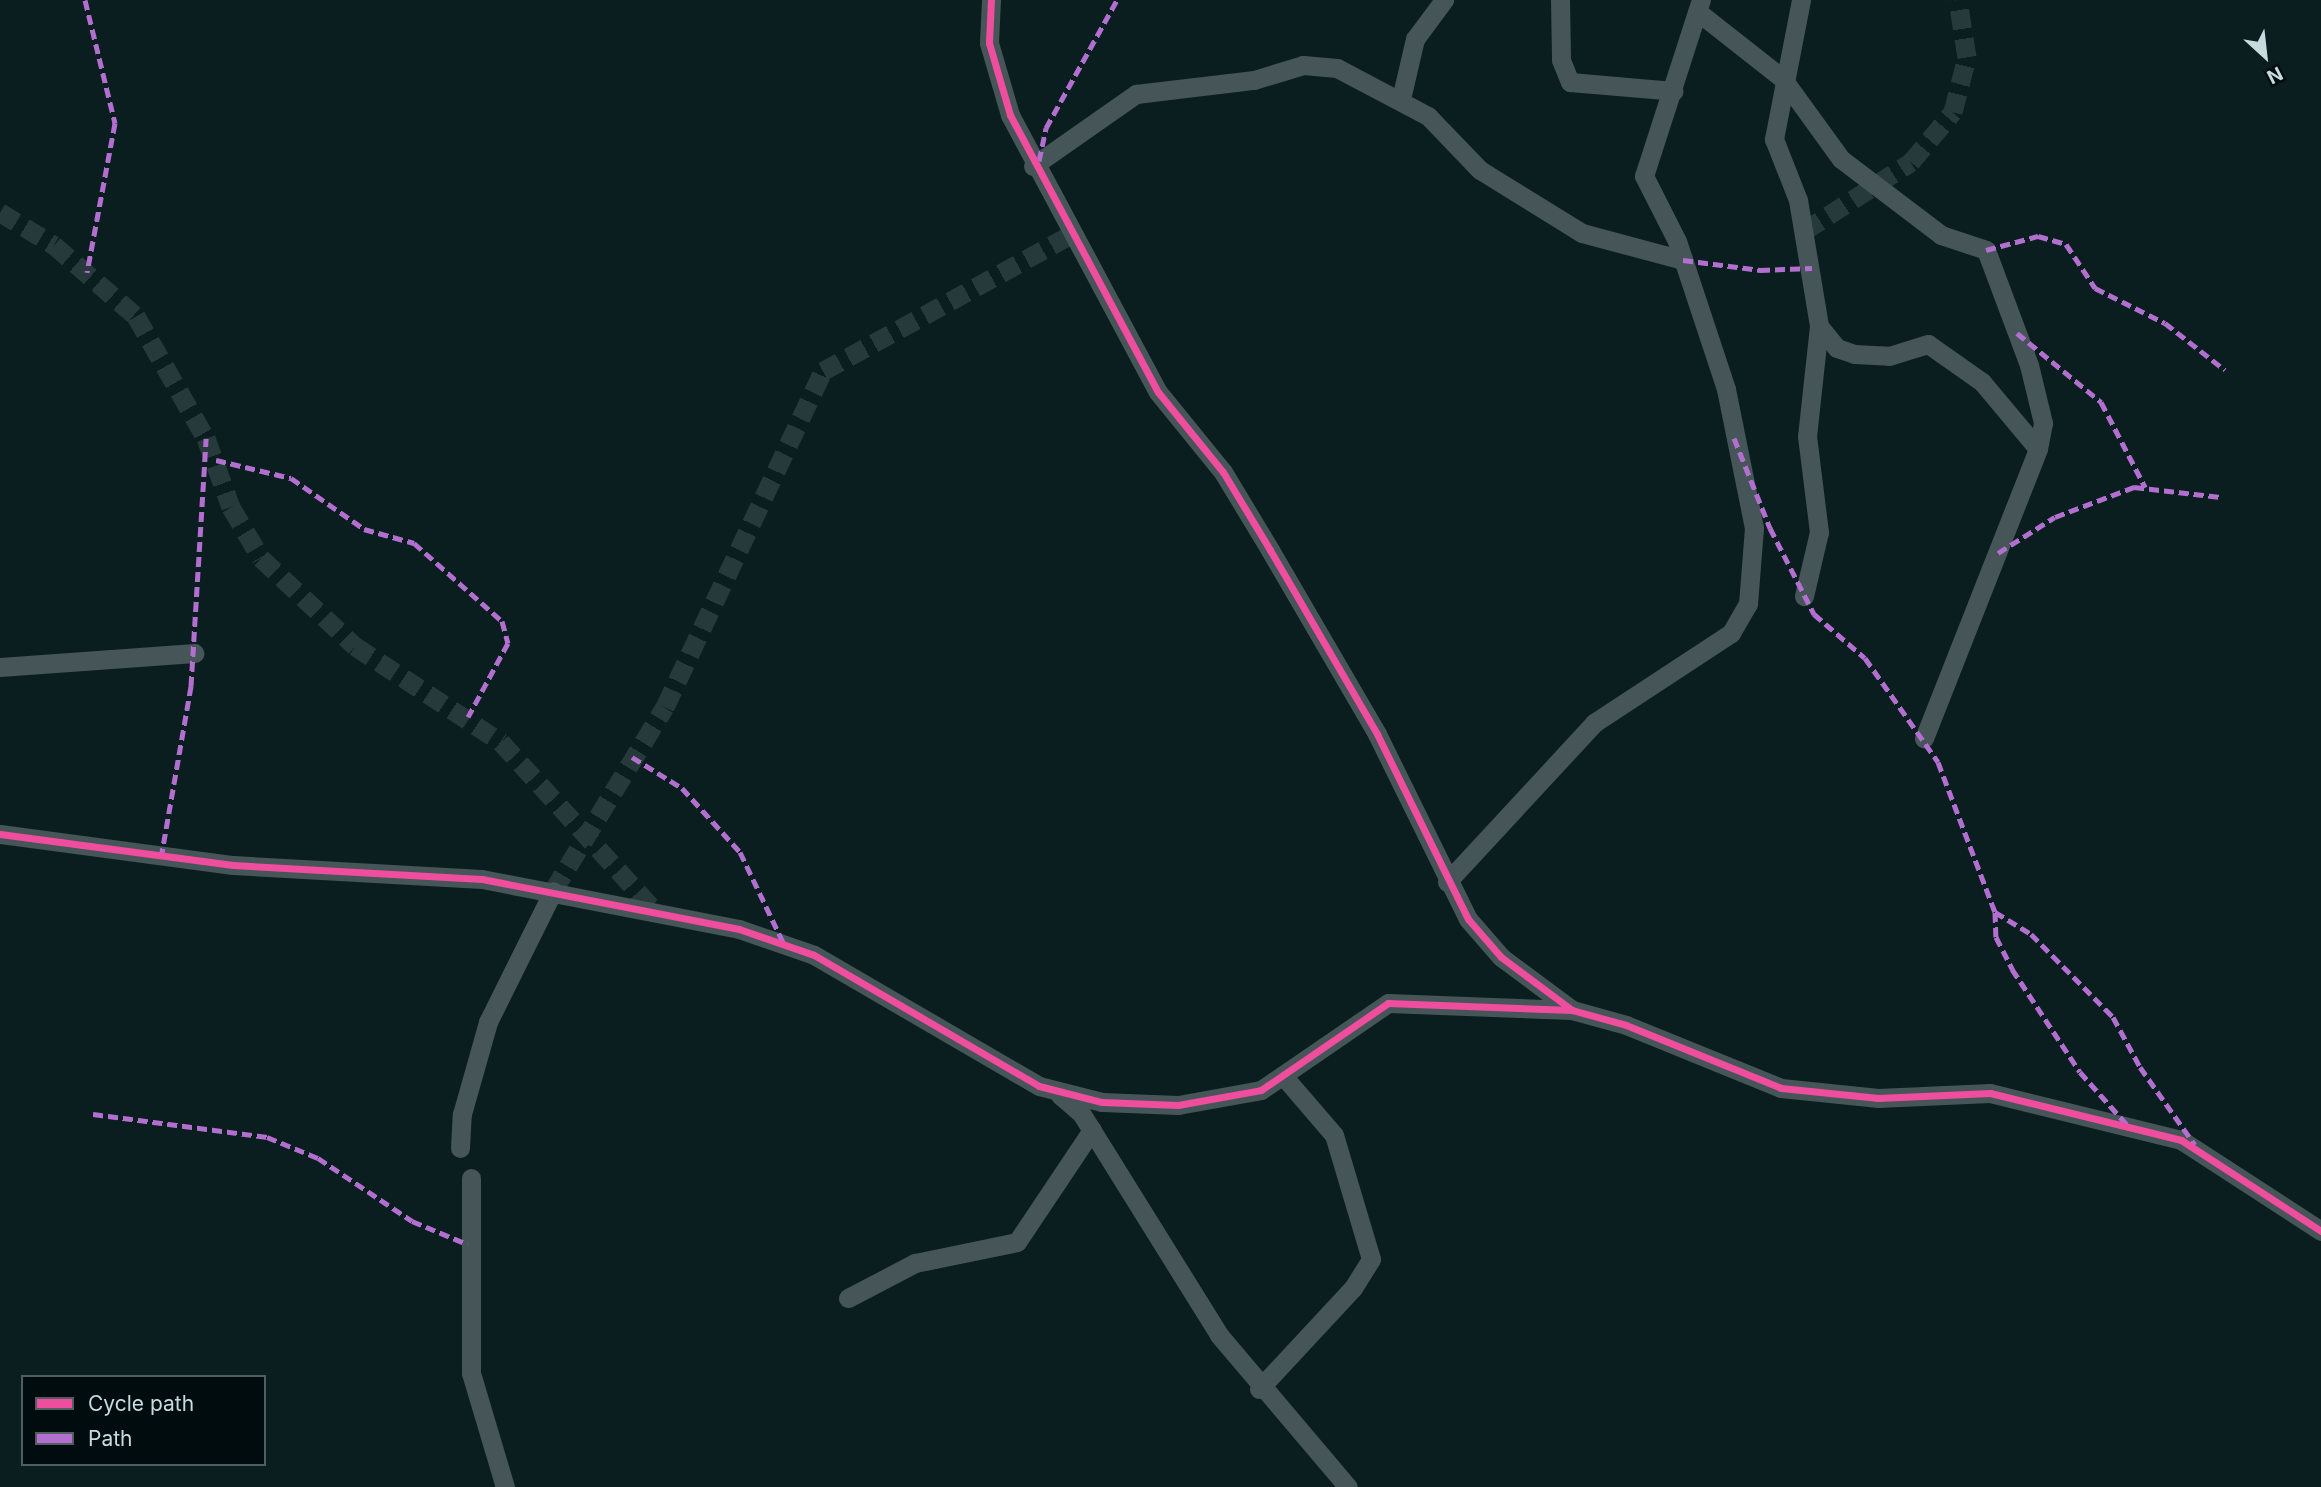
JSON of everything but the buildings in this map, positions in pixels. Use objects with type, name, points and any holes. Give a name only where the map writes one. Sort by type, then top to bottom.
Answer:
[{"type":"street","points":[[991,0],[989,43],[1033,166],[1158,392],[1223,472],[1352,689],[1447,882],[1501,957],[1572,1010]]},
{"type":"street","points":[[1401,99],[1415,39],[1444,0]]},
{"type":"street","points":[[1560,0],[1561,60],[1570,82],[1674,91]]},
{"type":"street","points":[[1801,0],[1783,79],[1774,139],[1798,200],[1819,326],[1807,436],[1819,532],[1804,596]]},
{"type":"street","points":[[1447,882],[1594,723],[1710,650],[1739,624],[1748,604],[1751,514],[1726,389],[1683,260],[1644,176],[1674,91],[1699,6],[1783,79],[1841,159],[1941,235],[1986,250],[2041,409],[2038,449],[1924,738]]},
{"type":"street","points":[[1033,166],[1116,104],[1167,86],[1254,80],[1303,65],[1337,68],[1401,99],[1428,116],[1480,170],[1544,212],[1593,237],[1683,260]]},
{"type":"street","points":[[1819,326],[1837,348],[1854,354],[1889,356],[1928,344],[1982,382],[2038,449]]},
{"type":"street","points":[[0,667],[194,653]]},
{"type":"street","points":[[0,834],[173,859],[482,879],[553,891],[783,942],[1058,1094],[1092,1130],[1259,1389],[1348,1487]]},
{"type":"street","points":[[460,1148],[462,1114],[488,1022],[553,891]]},
{"type":"street","points":[[1058,1094],[1178,1105],[1245,1095],[1285,1077],[1388,1003],[1572,1010],[1626,1025],[1748,1080],[1781,1088],[1878,1098],[1990,1093],[2181,1140],[2321,1231]]},
{"type":"street","points":[[1259,1389],[1353,1288],[1371,1259],[1334,1135],[1285,1077]]},
{"type":"street","points":[[848,1298],[915,1263],[1017,1242],[1092,1130]]},
{"type":"street","points":[[471,1178],[471,1373],[505,1487]]},
{"type":"tunnel","points":[[1804,231],[1911,162],[1953,112],[1967,57],[1958,0]]},
{"type":"tunnel","points":[[0,212],[54,245],[136,316],[206,438],[231,507],[261,558],[355,646],[501,742],[657,913]]},
{"type":"tunnel","points":[[553,891],[665,707],[823,371],[1072,234]]},
{"type":"marked path","points":[[85,0],[115,123],[87,272]]},
{"type":"marked path","points":[[1039,161],[1046,128],[1117,0]]},
{"type":"marked path","points":[[1986,250],[2038,236],[2066,244],[2095,288],[2165,323],[2225,370]]},
{"type":"marked path","points":[[1683,260],[1760,270],[1812,268]]},
{"type":"marked path","points":[[2017,333],[2101,402],[2145,487]]},
{"type":"marked path","points":[[161,858],[191,686],[206,438]]},
{"type":"marked path","points":[[1734,438],[1770,528],[1814,614],[1865,658],[1938,762],[1995,912],[2031,934],[2113,1017],[2140,1067],[2195,1145]]},
{"type":"marked path","points":[[216,460],[291,478],[364,529],[414,543],[502,621],[508,643],[468,717]]},
{"type":"marked path","points":[[1998,553],[2055,517],[2134,487],[2220,497]]},
{"type":"marked path","points":[[632,757],[682,788],[740,852],[783,942]]},
{"type":"marked path","points":[[1995,912],[1996,937],[2012,969],[2080,1072],[2129,1127]]},
{"type":"marked path","points":[[93,1114],[267,1137],[318,1158],[412,1221],[467,1244]]},
{"type":"cycle path","points":[[991,0],[989,43],[1010,115],[1158,392],[1223,472],[1270,550],[1377,734],[1468,919],[1501,957],[1572,1010]]},
{"type":"cycle path","points":[[0,834],[233,865],[482,879],[739,929],[814,955],[1039,1086],[1102,1102],[1178,1105],[1261,1090],[1388,1003],[1572,1010],[1626,1025],[1781,1088],[1878,1098],[1990,1093],[2181,1140],[2321,1231]]}]
